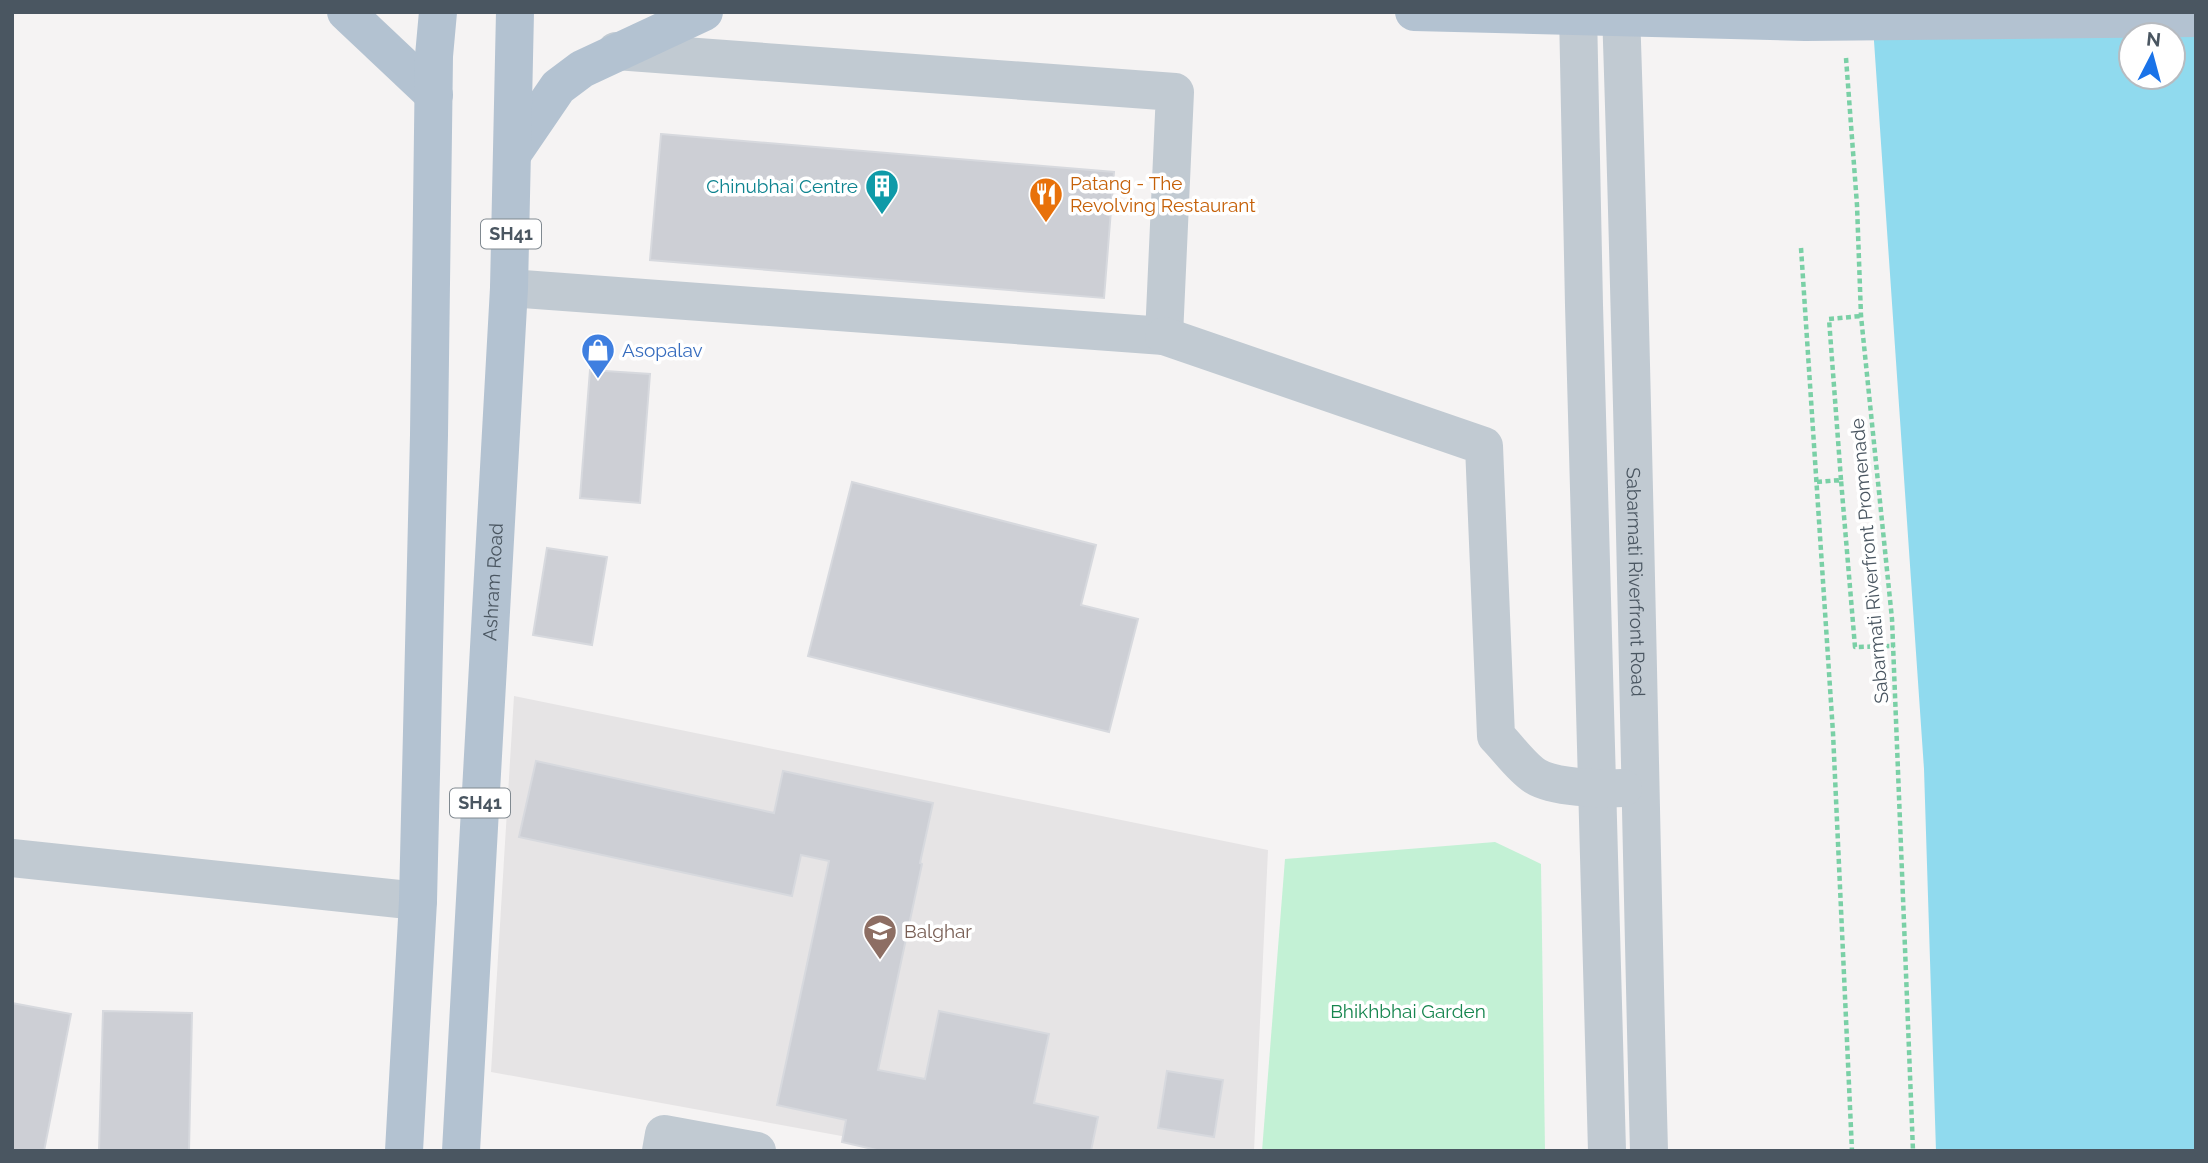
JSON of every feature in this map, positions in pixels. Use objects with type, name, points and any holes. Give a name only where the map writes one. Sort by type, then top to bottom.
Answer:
[{"type":"main road","points":[[346,12],[434,95]]},
{"type":"main road","points":[[404,1151],[418,901],[429,449],[434,56],[438,12]]},
{"type":"main road","name":"Ashram Road","points":[[461,1151],[509,288],[515,12]]},
{"type":"main road","points":[[513,153],[558,87],[582,69],[704,12]]},
{"type":"main road","points":[[1414,12],[1805,22],[2196,18]]},
{"type":"street","points":[[1578,12],[1607,1151]]},
{"type":"street","name":"Sabarmati Riverfront Road","points":[[1621,12],[1632,336],[1639,787],[1649,1151]]},
{"type":"street","points":[[616,51],[1175,92],[1164,336]]},
{"type":"street","points":[[509,288],[1164,336],[1484,446],[1496,736],[1536,777],[1572,787],[1639,787]]},
{"type":"street","points":[[12,858],[418,901]]},
{"type":"street","points":[[661,1151],[664,1134],[757,1151]]},
{"type":"path","name":"Sabarmati Riverfront Promenade","points":[[1845,54],[1857,205],[1861,316],[1894,646],[1913,1151]]},
{"type":"path","points":[[1801,248],[1833,733],[1852,1151]]},
{"type":"path","points":[[1861,316],[1829,319],[1855,647],[1894,646]]},
{"type":"path","points":[[1816,482],[1841,480]]},
{"type":"shaded area","name":"Balghar","points":[[514,696],[1268,850],[1254,1151],[924,1151],[491,1072]]},
{"type":"green space","name":"Bhikhbhai Garden","points":[[1495,842],[1541,864],[1545,1151],[1262,1151],[1285,859]]},
{"type":"water","points":[[1872,12],[2196,12],[2196,1151],[1936,1151],[1924,769]]},
{"type":"building","name":"Chinubhai Centre","points":[[661,134],[1114,172],[1104,298],[650,260]]},
{"type":"building","points":[[590,370],[650,374],[640,503],[580,498]]},
{"type":"building","points":[[852,482],[1096,545],[1081,605],[1138,619],[1109,732],[808,656]]},
{"type":"building","points":[[547,548],[607,557],[592,645],[533,635]]},
{"type":"building","points":[[536,761],[774,813],[783,771],[933,803],[878,1070],[925,1079],[939,1011],[1049,1034],[1034,1103],[1098,1117],[1091,1151],[881,1151],[842,1142],[846,1120],[777,1105],[829,861],[801,855],[792,896],[519,837]]},
{"type":"building","points":[[12,1003],[71,1014],[44,1151],[12,1151]]},
{"type":"building","points":[[103,1011],[192,1013],[189,1151],[99,1151]]},
{"type":"building","points":[[1167,1071],[1223,1080],[1214,1137],[1158,1128]]},
{"type":"place","name":"Chinubhai Centre","points":[[882,216]]},
{"type":"place","name":"Patang - The Revolving Restaurant","points":[[1046,224]]},
{"type":"place","name":"Asopalav","points":[[598,380]]},
{"type":"place","name":"Balghar","points":[[880,961]]}]
